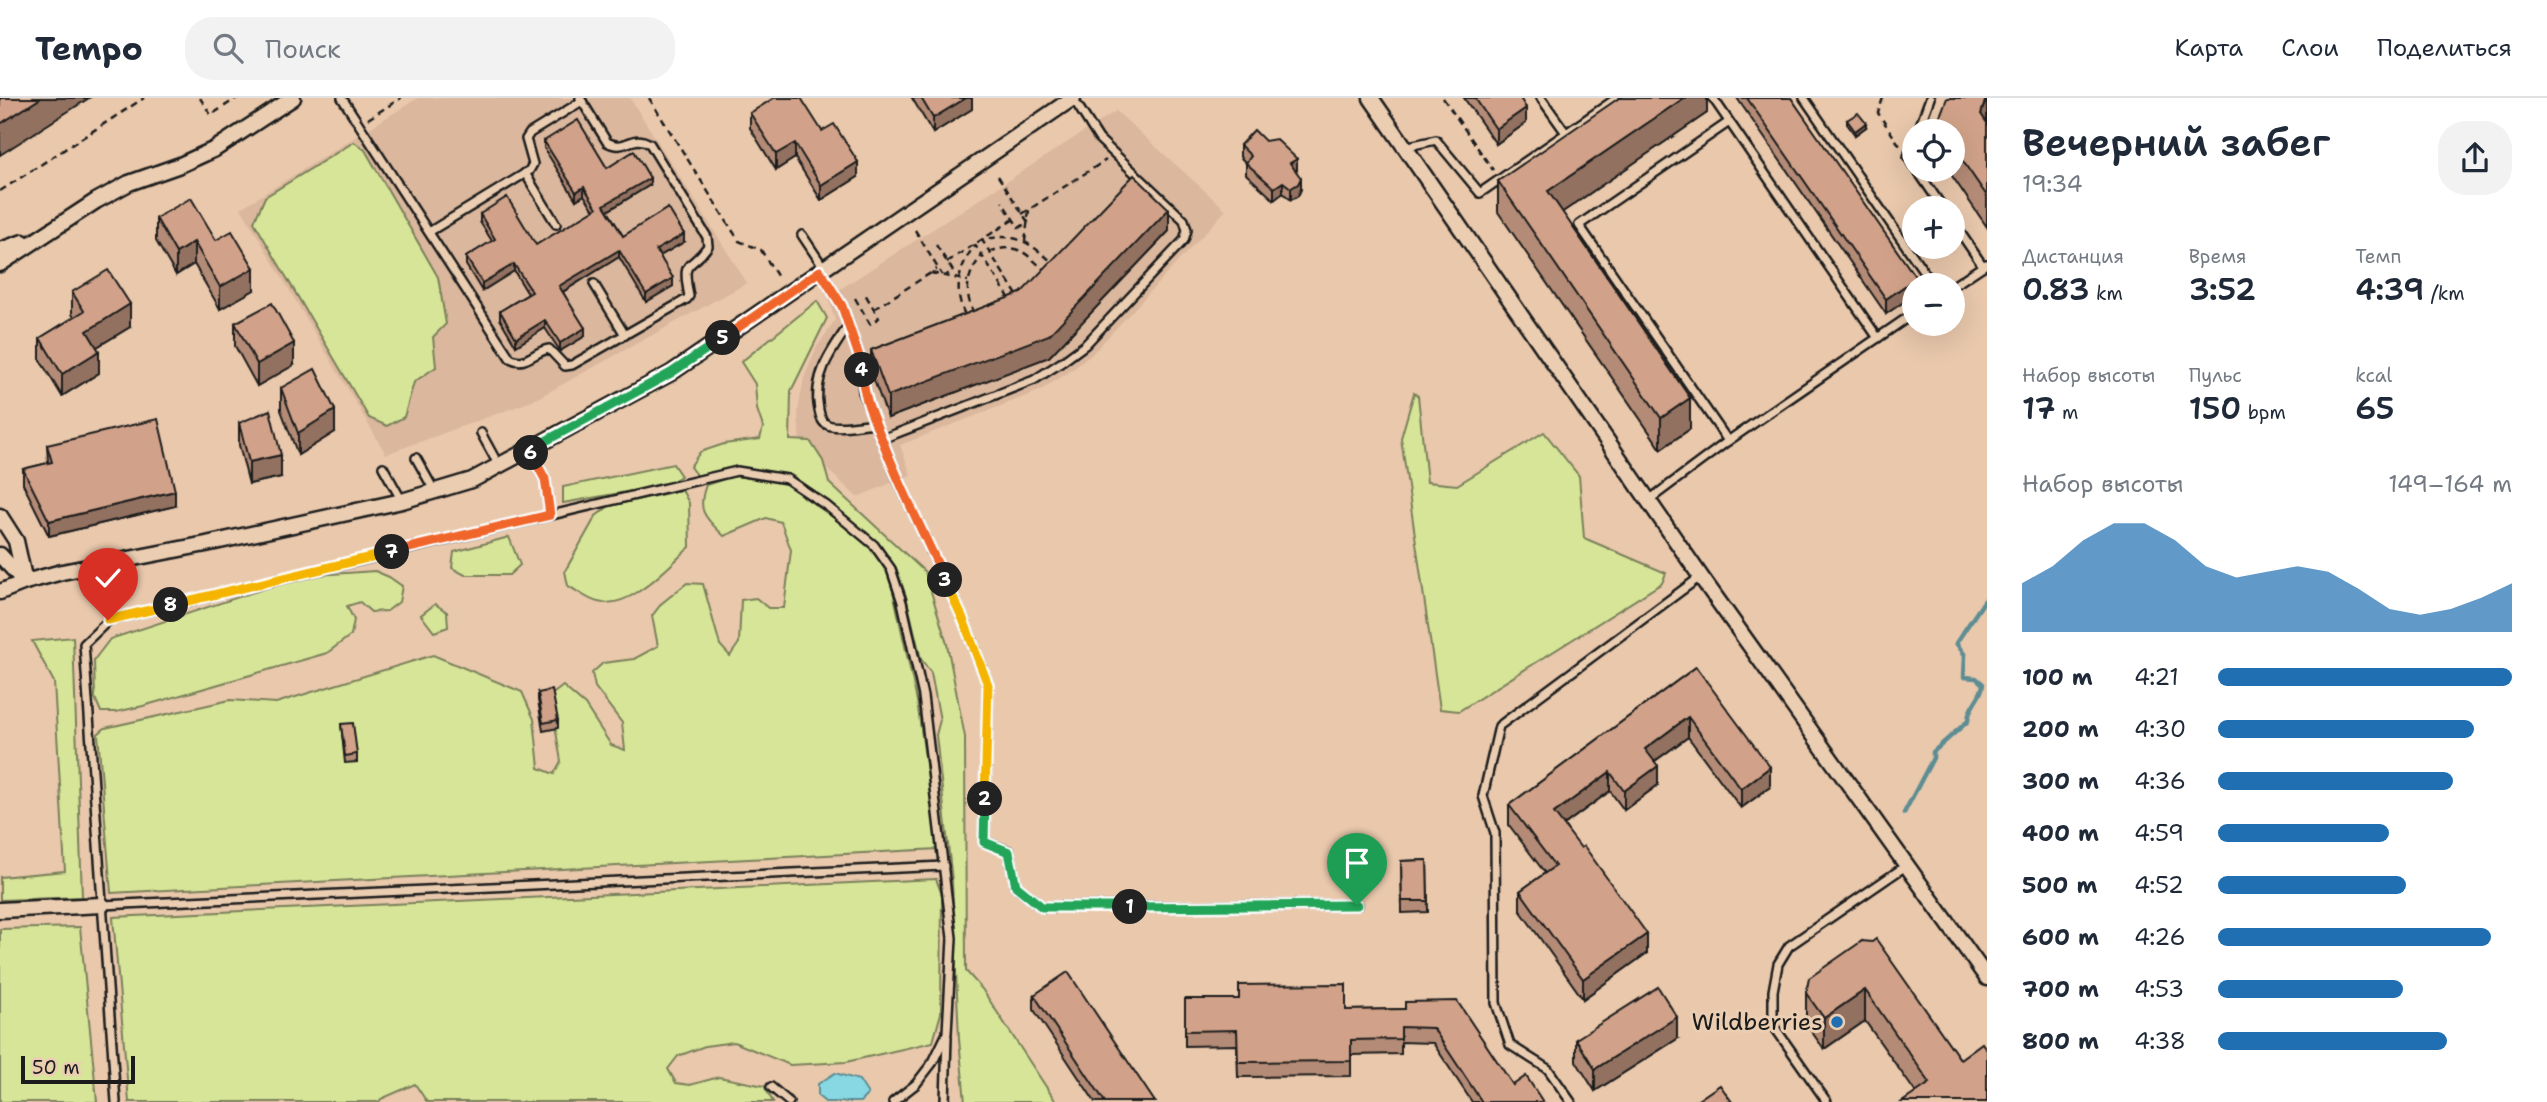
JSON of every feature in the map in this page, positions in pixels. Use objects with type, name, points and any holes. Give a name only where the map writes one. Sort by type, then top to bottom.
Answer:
[{"type":"street","points":[[0,264],[96,201],[129,183],[215,149],[293,98]]},
{"type":"street","points":[[0,592],[62,572],[402,501],[472,480],[671,373],[1073,98]]},
{"type":"street","points":[[1371,98],[1701,577],[1985,972]]},
{"type":"street","points":[[0,250],[44,235]]},
{"type":"street","points":[[0,516],[16,541],[25,582]]},
{"type":"street","points":[[0,555],[25,582]]},
{"type":"street","points":[[0,910],[102,905]]},
{"type":"lane","points":[[342,98],[510,358],[516,362],[524,362],[549,349],[565,366],[572,365],[687,299],[687,267],[708,246],[707,237],[650,144],[642,139],[614,147],[607,142],[581,100],[530,133],[526,139],[534,164],[525,173],[429,232]]},
{"type":"lane","points":[[882,439],[1034,380],[1062,362],[1084,345],[1184,240],[1187,230],[1184,220],[1099,139],[1073,98]]},
{"type":"lane","points":[[1404,147],[1436,140],[1480,193],[1617,98]]},
{"type":"lane","points":[[1713,98],[1878,338]]},
{"type":"lane","points":[[1804,98],[1925,273]]},
{"type":"lane","points":[[1922,119],[1930,98]]},
{"type":"lane","points":[[1545,99],[1566,133]]},
{"type":"lane","points":[[1728,441],[1579,225],[1729,122]]},
{"type":"lane","points":[[525,173],[556,224]]},
{"type":"lane","points":[[1127,184],[1137,175]]},
{"type":"lane","points":[[803,235],[842,306],[861,362],[863,392],[898,480],[963,619],[988,685],[984,842],[1009,852],[1016,886],[1042,907],[1357,905]]},
{"type":"lane","points":[[1965,238],[1985,265],[1965,278]]},
{"type":"lane","points":[[594,284],[625,335]]},
{"type":"lane","points":[[1649,500],[1728,441],[1902,321]]},
{"type":"lane","points":[[849,324],[829,354],[818,381],[821,418],[834,426],[875,423]]},
{"type":"lane","points":[[861,362],[873,357]]},
{"type":"lane","points":[[481,433],[499,466]]},
{"type":"lane","points":[[529,450],[545,479],[550,515]]},
{"type":"lane","points":[[416,458],[435,492]]},
{"type":"lane","points":[[383,467],[402,501]]},
{"type":"lane","points":[[116,1102],[84,645],[108,620],[737,471],[787,479],[828,506],[874,545],[891,569],[902,602],[923,696],[952,938],[945,1102]]},
{"type":"lane","points":[[1571,1102],[1548,1069],[1510,1045],[1496,1003],[1495,833],[1483,796],[1499,726],[1701,577]]},
{"type":"lane","points":[[1827,1102],[1773,1025],[1773,991],[1778,964],[1789,946],[1908,865]]},
{"type":"lane","points":[[102,905],[944,866]]},
{"type":"lane","points":[[892,1102],[916,1084],[933,1062],[947,1033]]},
{"type":"lane","points":[[771,1087],[789,1102]]},
{"type":"path","points":[[0,191],[144,98]]},
{"type":"path","points":[[200,98],[211,115],[237,98]]},
{"type":"path","points":[[359,124],[401,98]]},
{"type":"path","points":[[649,98],[739,240],[761,250],[779,279]]},
{"type":"path","points":[[1443,98],[1499,179]]},
{"type":"path","points":[[1883,98],[1878,113],[1902,148]]},
{"type":"path","points":[[1022,214],[1115,154]]},
{"type":"path","points":[[998,176],[1028,222]]},
{"type":"path","points":[[1002,202],[1019,228],[1028,222]]},
{"type":"path","points":[[1025,241],[1030,209]]},
{"type":"path","points":[[947,262],[1014,219]]},
{"type":"path","points":[[915,230],[943,276]]},
{"type":"path","points":[[982,240],[996,236],[1025,241],[1053,263]]},
{"type":"path","points":[[982,240],[1019,298]]},
{"type":"path","points":[[975,244],[1013,304]]},
{"type":"path","points":[[968,321],[961,308],[958,279],[961,266],[975,244]]},
{"type":"path","points":[[936,245],[953,271],[943,276]]},
{"type":"path","points":[[989,252],[1001,247],[1026,252],[1045,271]]},
{"type":"path","points":[[976,318],[970,305],[968,281],[982,256]]},
{"type":"path","points":[[988,265],[995,260]]},
{"type":"path","points":[[874,309],[937,269]]},
{"type":"path","points":[[931,273],[968,281]]},
{"type":"path","points":[[855,298],[870,324],[880,318],[864,292]]},
{"type":"shaded area","points":[[418,98],[630,98],[747,283],[532,401],[386,454],[241,208]]},
{"type":"shaded area","points":[[1116,111],[1226,210],[1092,354],[1069,372],[1039,391],[900,445],[911,475],[857,497],[800,444],[798,411],[804,378],[817,347],[835,320],[828,297]]},
{"type":"green space","points":[[354,142],[365,150],[438,277],[446,324],[433,337],[436,367],[414,382],[404,417],[387,426],[369,418],[254,222],[265,197]]},
{"type":"green space","points":[[817,301],[827,318],[791,391],[790,440],[810,441],[823,461],[829,483],[925,572],[947,644],[965,737],[966,971],[982,989],[1056,1102],[965,1102],[959,1039],[952,881],[936,735],[940,720],[931,673],[921,659],[906,596],[896,568],[879,545],[837,508],[791,475],[736,467],[697,476],[690,467],[700,452],[724,444],[760,439],[763,427],[757,409],[755,384],[741,362]]},
{"type":"green space","points":[[1414,393],[1418,396],[1427,482],[1457,485],[1544,432],[1579,476],[1584,538],[1666,573],[1662,583],[1459,711],[1440,709],[1401,438]]},
{"type":"green space","points":[[673,464],[681,476],[666,485],[563,503],[563,487]]},
{"type":"green space","points":[[734,476],[781,481],[863,538],[887,564],[917,701],[938,849],[111,893],[98,734],[105,728],[230,700],[276,703],[433,655],[522,692],[534,719],[539,768],[554,774],[561,761],[550,696],[563,686],[585,705],[611,745],[625,750],[622,723],[595,687],[592,673],[603,663],[634,659],[658,646],[652,616],[662,603],[687,583],[703,584],[720,645],[730,656],[739,643],[741,600],[756,598],[768,608],[784,608],[791,550],[781,522],[766,518],[724,536],[704,514],[702,502],[706,485]]},
{"type":"green space","points":[[682,490],[689,503],[690,547],[648,585],[623,600],[610,603],[594,601],[568,586],[565,571],[596,516],[609,506]]},
{"type":"green space","points":[[509,537],[520,565],[509,575],[465,575],[452,568],[454,552]]},
{"type":"green space","points":[[375,571],[402,586],[399,602],[387,611],[371,612],[360,602],[347,606],[354,620],[351,635],[327,653],[143,706],[116,712],[101,712],[95,698],[94,660],[110,639],[303,576]]},
{"type":"green space","points":[[435,604],[447,612],[448,627],[434,632],[421,615]]},
{"type":"green space","points":[[73,637],[82,897],[0,900],[0,877],[65,871],[54,682],[32,641]]},
{"type":"green space","points":[[936,879],[942,895],[941,1013],[933,1042],[846,1062],[790,1065],[734,1042],[705,1046],[678,1056],[668,1069],[676,1083],[690,1085],[719,1077],[764,1086],[773,1102],[427,1102],[415,1084],[379,1102],[129,1102],[113,917]]},
{"type":"green space","points":[[80,927],[97,1102],[0,1102],[0,929]]},
{"type":"water","points":[[835,1073],[859,1080],[868,1094],[860,1102],[825,1102],[818,1096],[818,1084]]},
{"type":"building","points":[[0,98],[41,98],[0,124]]},
{"type":"building","points":[[774,98],[801,98],[822,131],[834,124],[858,162],[821,185],[795,143],[776,154],[750,113]]},
{"type":"building","points":[[921,98],[966,98],[933,118]]},
{"type":"building","points":[[1475,98],[1520,98],[1526,108],[1496,129]]},
{"type":"building","points":[[1619,98],[1684,98],[1548,191],[1690,398],[1661,418],[1498,181]]},
{"type":"building","points":[[1747,98],[1791,98],[1913,273],[1902,273],[1902,288],[1886,299]]},
{"type":"building","points":[[1947,98],[1986,98],[1981,114],[1987,123],[1987,196],[1965,164],[1965,119],[1939,119]]},
{"type":"building","points":[[1858,113],[1866,123],[1855,131],[1847,120]]},
{"type":"building","points":[[578,120],[607,168],[634,151],[650,178],[604,205],[623,236],[668,208],[684,234],[656,250],[673,278],[646,294],[619,250],[559,286],[585,328],[560,343],[545,320],[516,338],[500,311],[532,292],[514,264],[482,283],[466,257],[495,239],[480,214],[507,197],[536,245],[597,208],[584,187],[576,192],[544,141]]},
{"type":"building","points":[[1254,130],[1265,141],[1276,139],[1297,159],[1290,163],[1301,178],[1298,184],[1291,188],[1283,182],[1274,188],[1246,163],[1251,156],[1240,145]]},
{"type":"building","points":[[1134,175],[1169,209],[1049,335],[888,396],[871,350],[1021,293]]},
{"type":"building","points":[[191,198],[216,240],[232,231],[254,268],[220,287],[194,242],[176,253],[156,218]]},
{"type":"building","points":[[108,270],[130,304],[87,331],[99,351],[62,374],[40,338],[84,311],[72,292]]},
{"type":"building","points":[[272,303],[294,343],[257,364],[235,323]]},
{"type":"building","points":[[315,369],[335,410],[298,433],[281,388]]},
{"type":"building","points":[[270,410],[281,455],[249,462],[239,423]]},
{"type":"building","points":[[158,419],[175,491],[49,521],[23,469],[52,462],[47,445]]},
{"type":"building","points":[[1696,667],[1770,767],[1741,789],[1688,717],[1645,749],[1658,766],[1624,791],[1610,772],[1554,813],[1581,848],[1584,846],[1647,934],[1583,979],[1520,891],[1555,866],[1509,805]]},
{"type":"building","points":[[552,690],[558,720],[543,723],[538,693]]},
{"type":"building","points":[[353,723],[357,754],[345,756],[341,724]]},
{"type":"building","points":[[1427,860],[1428,901],[1402,901],[1401,861]]},
{"type":"building","points":[[1876,939],[1960,1059],[1982,1043],[1987,1050],[1987,1102],[1902,1102],[1930,1083],[1865,990],[1824,1018],[1806,993],[1809,978],[1862,941],[1872,942]]},
{"type":"building","points":[[1068,972],[1155,1102],[1105,1102],[1034,995]]},
{"type":"building","points":[[1346,984],[1346,1010],[1405,1009],[1405,1002],[1457,1001],[1513,1085],[1526,1076],[1543,1102],[1482,1102],[1433,1028],[1401,1027],[1401,1039],[1351,1040],[1351,1061],[1238,1062],[1237,1030],[1185,1031],[1185,999],[1239,999],[1239,985]]},
{"type":"building","points":[[1658,987],[1677,1017],[1595,1069],[1576,1039]]},
{"type":"building","points":[[1720,1085],[1732,1102],[1695,1102]]},
{"type":"waterway","points":[[1904,813],[1933,758],[1933,752],[1968,721],[1982,689],[1983,684],[1976,678],[1964,677],[1965,655],[1956,643],[1987,597]]},
{"type":"place","name":"Wildberries","points":[[1837,1022]]},
{"type":"route","points":[[108,620],[550,515],[545,479],[529,450],[671,373],[820,271],[842,306],[861,362],[863,392],[898,480],[963,619],[988,685],[984,842],[1009,852],[1016,886],[1042,907],[1357,905]]}]
